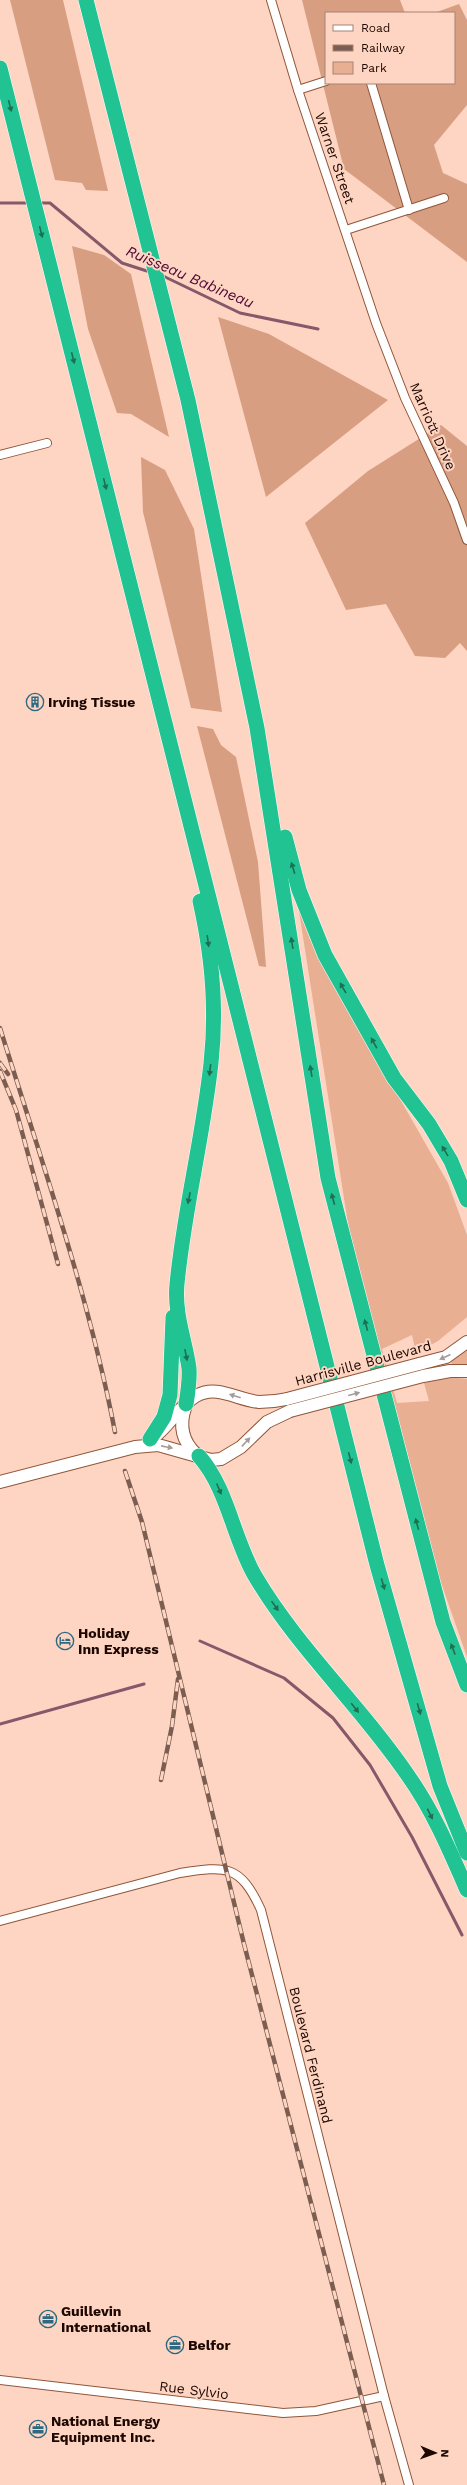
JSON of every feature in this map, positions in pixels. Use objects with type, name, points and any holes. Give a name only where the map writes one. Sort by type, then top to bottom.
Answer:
[{"type":"highway","points":[[86,0],[188,400],[257,728],[328,1178],[443,1622],[467,1685]]},
{"type":"highway","points":[[0,68],[377,1565],[440,1786],[467,1853]]},
{"type":"highway","points":[[150,1439],[164,1418],[170,1395],[172,1328],[177,1286],[211,1070],[213,999],[207,934],[165,724]]},
{"type":"highway","points":[[257,728],[278,803],[291,863],[299,890],[325,955],[394,1078],[429,1124],[451,1161],[465,1193]]},
{"type":"highway","points":[[177,1286],[178,1312],[189,1368],[186,1404]]},
{"type":"highway","points":[[199,1456],[213,1477],[255,1575],[299,1639],[409,1776],[448,1847],[467,1890]]},
{"type":"main road","name":"Harrisville Boulevard","points":[[135,1447],[164,1430],[186,1404],[205,1392],[229,1394],[258,1402],[286,1399],[446,1357],[467,1342]]},
{"type":"main road","name":"Harrisville Boulevard","points":[[135,1447],[158,1446],[211,1460],[231,1455],[268,1422],[290,1411],[423,1376],[450,1371],[467,1371]]},
{"type":"main road","points":[[186,1404],[181,1429],[184,1440],[199,1456]]},
{"type":"main road","points":[[0,1482],[135,1447]]},
{"type":"street","name":"Warner Street","points":[[272,0],[298,90],[376,323]]},
{"type":"street","points":[[298,90],[325,80]]},
{"type":"street","points":[[371,84],[409,210]]},
{"type":"street","points":[[346,230],[444,198]]},
{"type":"street","name":"Marriott Drive","points":[[376,323],[405,398],[454,503],[467,540]]},
{"type":"street","points":[[0,455],[47,443]]},
{"type":"street","name":"Boulevard Ferdinand","points":[[0,1921],[180,1873],[226,1869],[240,1875],[253,1892],[261,1910],[384,2396],[409,2485]]},
{"type":"street","name":"Rue Sylvio","points":[[0,2380],[283,2414],[316,2411],[384,2396]]},
{"type":"green space","points":[[298,905],[396,1092],[448,1183],[467,1235],[467,1317],[438,1341],[416,1353],[412,1335],[382,1349],[397,1403],[429,1401],[424,1383],[449,1377],[467,1379],[467,1657],[438,1574],[349,1230]]},
{"type":"green space","points":[[467,1347],[467,1364],[452,1364],[450,1360]]},
{"type":"shaded area","points":[[10,0],[63,0],[108,191],[86,190],[82,183],[55,180]]},
{"type":"shaded area","points":[[302,0],[400,0],[405,12],[325,12],[325,84],[455,84],[455,12],[437,12],[459,4],[467,20],[467,105],[434,145],[443,173],[467,184],[467,262],[344,169]]},
{"type":"shaded area","points":[[72,246],[104,255],[131,274],[169,437],[131,414],[117,413],[88,329]]},
{"type":"shaded area","points":[[218,317],[269,334],[388,400],[266,497]]},
{"type":"shaded area","points":[[441,425],[467,446],[467,651],[460,643],[445,658],[415,656],[386,604],[346,610],[305,523],[368,471]]},
{"type":"shaded area","points":[[141,457],[165,470],[194,529],[222,712],[191,708],[143,512]]},
{"type":"shaded area","points":[[197,726],[213,729],[221,745],[236,757],[258,862],[266,967],[259,966]]},
{"type":"waterway","name":"Ruisseau Babineau","points":[[0,203],[30,203]]},
{"type":"waterway","name":"Ruisseau Babineau","points":[[40,203],[50,203],[122,263],[150,272]]},
{"type":"waterway","name":"Ruisseau Babineau","points":[[161,275],[240,313],[318,329]]},
{"type":"waterway","points":[[200,1641],[284,1678],[333,1718],[370,1765],[412,1837],[462,1935]]},
{"type":"waterway","points":[[0,1724],[144,1684]]},
{"type":"railway","points":[[0,1028],[48,1178],[78,1279],[92,1330],[115,1432]]},
{"type":"railway","points":[[0,1063],[8,1074]]},
{"type":"railway","points":[[0,1071],[16,1110],[58,1264]]},
{"type":"railway","points":[[125,1471],[142,1522],[244,1944],[384,2485]]},
{"type":"railway","points":[[161,1780],[172,1726],[178,1679]]},
{"type":"place","name":"Irving Tissue","points":[[35,702]]},
{"type":"place","name":"Holiday Inn Express","points":[[65,1641]]},
{"type":"place","name":"Guillevin International","points":[[48,2319]]},
{"type":"place","name":"Belfor","points":[[175,2345]]},
{"type":"place","name":"National Energy Equipment Inc.","points":[[38,2429]]}]
